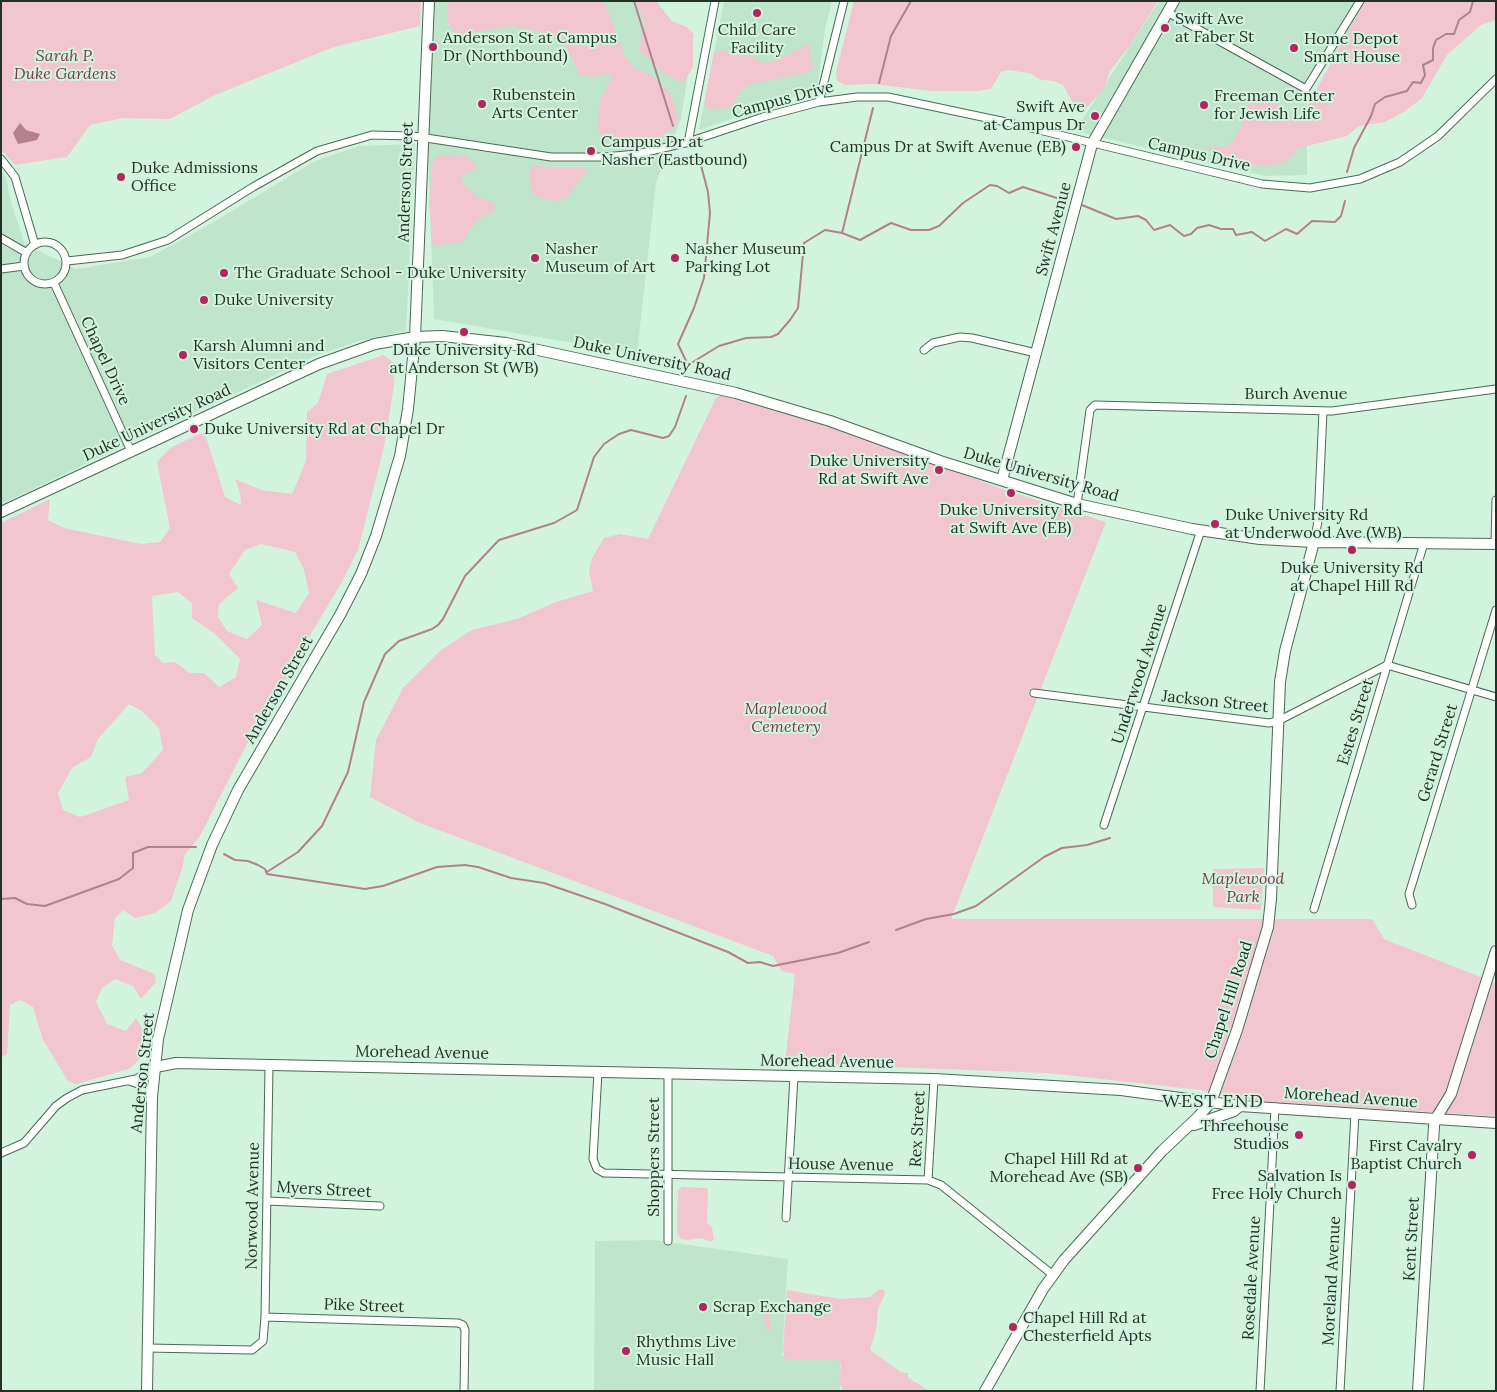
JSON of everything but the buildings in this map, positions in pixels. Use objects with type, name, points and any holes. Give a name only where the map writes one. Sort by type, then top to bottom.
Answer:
[{"type":"street","name":"Anderson Street","points":[[147,1391],[152,1097],[158,1039],[179,943],[188,910],[212,845],[238,790],[340,615],[376,536],[402,449],[415,337],[429,1]]},
{"type":"street","points":[[688,143],[715,1]]},
{"type":"street","points":[[819,102],[844,1]]},
{"type":"street","name":"Swift Avenue","points":[[1002,480],[1092,144],[1174,1]]},
{"type":"street","points":[[1167,12],[1306,89],[1360,1]]},
{"type":"street","name":"Campus Drive","points":[[67,261],[122,255],[168,240],[252,187],[326,147],[372,135],[391,134],[568,158],[637,154],[688,143],[763,117],[819,102],[870,96],[912,101],[1262,184],[1297,188],[1335,185],[1382,171],[1412,155],[1438,136],[1496,78]]},
{"type":"street","points":[[1,160],[15,177],[35,244]]},
{"type":"street","points":[[1,238],[26,253]]},
{"type":"street","points":[[42,242],[56,244],[65,255],[67,261],[64,274],[54,283],[41,285],[34,282],[24,266],[26,253],[35,244],[42,242]]},
{"type":"street","points":[[1,269],[24,266]]},
{"type":"street","name":"Chapel Drive","points":[[54,283],[131,451]]},
{"type":"street","name":"Duke University Road","points":[[1,512],[319,364],[357,349],[415,337],[463,337],[506,343],[736,393],[830,421],[940,461],[1077,504],[1200,530],[1260,540],[1495,544]]},
{"type":"street","points":[[924,350],[934,342],[960,337],[972,338],[1036,354]]},
{"type":"street","name":"Burch Avenue","points":[[1077,504],[1090,410],[1095,405],[1323,411],[1496,389]]},
{"type":"street","points":[[1314,542],[1318,521],[1323,411]]},
{"type":"street","points":[[1495,544],[1496,500]]},
{"type":"street","name":"Underwood Avenue","points":[[1104,825],[1144,708],[1200,530]]},
{"type":"street","name":"Chapel Hill Road","points":[[985,1391],[1053,1275],[1075,1246],[1211,1102],[1237,1030],[1268,928],[1271,899],[1278,721],[1283,663],[1314,542]]},
{"type":"street","name":"Estes Street","points":[[1314,909],[1424,543]]},
{"type":"street","name":"Gerard Street","points":[[1412,905],[1410,894],[1496,610]]},
{"type":"street","points":[[1387,664],[1496,697]]},
{"type":"street","name":"Jackson Street","points":[[1034,693],[1269,723],[1278,721],[1387,664]]},
{"type":"street","name":"Kent Street","points":[[1418,1391],[1436,1120],[1451,1094],[1496,951]]},
{"type":"street","name":"Morehead Avenue","points":[[156,1067],[176,1063],[934,1080],[1120,1090],[1240,1106],[1496,1123]]},
{"type":"street","name":"Norwood Avenue","points":[[147,1348],[252,1350],[262,1341],[265,1317],[268,1201],[269,1066]]},
{"type":"street","points":[[1,1153],[24,1143],[56,1106],[67,1098],[82,1090],[129,1081],[144,1076],[156,1067]]},
{"type":"street","name":"House Avenue","points":[[598,1072],[593,1159],[597,1170],[604,1173],[668,1175],[928,1180],[941,1185],[1053,1275]]},
{"type":"street","name":"Shoppers Street","points":[[668,1074],[668,1241]]},
{"type":"street","points":[[786,1218],[794,1076]]},
{"type":"street","name":"Rex Street","points":[[928,1180],[934,1080]]},
{"type":"street","points":[[129,1081],[141,1085],[152,1097]]},
{"type":"street","points":[[1182,1131],[1209,1119],[1234,1111],[1240,1106]]},
{"type":"street","name":"Rosedale Avenue","points":[[1260,1391],[1275,1107]]},
{"type":"street","name":"Moreland Avenue","points":[[1340,1391],[1355,1113]]},
{"type":"street","name":"Myers Street","points":[[268,1201],[380,1206]]},
{"type":"street","name":"Pike Street","points":[[265,1317],[452,1322],[463,1325],[465,1330],[464,1391]]},
{"type":"shaded area","points":[[431,1],[647,1],[649,19],[694,34],[681,119],[656,183],[637,354],[434,319],[427,127]]},
{"type":"shaded area","points":[[724,1],[832,1],[825,29],[817,89],[699,130]]},
{"type":"shaded area","points":[[1159,1],[1372,1],[1307,93],[1307,175],[1265,176],[1075,131]]},
{"type":"shaded area","points":[[20,123],[26,130],[40,134],[37,140],[18,144],[13,133]]},
{"type":"shaded area","name":"Duke University","points":[[415,144],[406,331],[359,341],[315,356],[1,504],[1,171],[6,177],[11,202],[25,244],[76,269],[150,257],[200,230],[315,161],[359,146]]},
{"type":"shaded area","points":[[654,1240],[788,1259],[782,1356],[840,1358],[840,1391],[594,1391],[595,1241]]},
{"type":"green space","name":"Sarah P. Duke Gardens","points":[[1,1],[421,1],[420,26],[334,47],[215,95],[170,119],[122,118],[90,125],[67,157],[15,165],[1,150]]},
{"type":"green space","points":[[448,1],[604,1],[626,59],[635,68],[651,75],[668,92],[676,107],[677,123],[672,130],[651,141],[630,146],[618,146],[603,138],[597,128],[600,100],[612,77],[605,74],[594,77],[580,75],[565,45],[550,34],[512,26],[457,35],[447,21]]},
{"type":"green space","points":[[635,1],[656,1],[672,21],[687,27],[693,33],[693,67],[683,83],[667,76],[640,50],[641,38],[646,25]]},
{"type":"green space","points":[[854,1],[1158,1],[1129,47],[1110,71],[1104,88],[1086,109],[1076,109],[1063,85],[1054,81],[1041,80],[1029,73],[1008,70],[1001,72],[991,89],[977,91],[932,91],[872,84],[845,85],[837,81],[836,72]]},
{"type":"green space","points":[[1365,1],[1496,1],[1496,20],[1481,25],[1447,55],[1422,98],[1404,112],[1385,122],[1359,126],[1347,136],[1299,148],[1286,161],[1273,165],[1243,166],[1227,163],[1206,146],[1224,148],[1233,141],[1247,115],[1246,106],[1260,97],[1271,98],[1287,115],[1294,118],[1301,117]]},
{"type":"green space","points":[[810,43],[809,55],[814,67],[809,72],[752,84],[741,90],[732,108],[709,109],[704,103],[714,52],[723,50],[752,56],[763,63],[778,60]]},
{"type":"green space","points":[[440,155],[467,156],[477,168],[465,174],[461,179],[463,184],[478,197],[494,203],[495,208],[492,213],[483,215],[474,224],[462,242],[433,246],[429,204],[434,159]]},
{"type":"green space","points":[[537,165],[551,168],[582,168],[587,170],[566,199],[556,201],[543,199],[532,193],[529,179],[531,166]]},
{"type":"green space","points":[[384,355],[394,363],[394,385],[384,447],[358,550],[343,580],[297,657],[279,693],[253,732],[200,836],[184,856],[183,866],[171,901],[155,913],[135,918],[123,910],[115,918],[112,945],[120,960],[155,974],[156,982],[141,999],[133,986],[115,979],[102,988],[96,1002],[107,1024],[126,1031],[136,1018],[145,1033],[141,1058],[129,1069],[76,1084],[68,1081],[43,1040],[33,1007],[20,1000],[10,1005],[7,1054],[1,1058],[1,523],[50,499],[48,520],[64,528],[141,544],[160,542],[170,528],[157,462],[170,448],[199,434],[205,434],[225,497],[241,505],[240,493],[235,479],[261,490],[292,494],[306,461],[307,412],[318,403],[327,374]],"holes":[[[261,544],[295,552],[304,570],[309,593],[296,613],[256,600],[262,625],[247,639],[227,631],[218,617],[219,604],[238,588],[229,574],[245,550]],[[178,592],[192,603],[192,618],[214,633],[240,659],[236,677],[219,687],[204,673],[190,673],[175,662],[163,663],[155,655],[152,596]],[[129,704],[142,711],[159,728],[163,750],[142,773],[125,777],[129,800],[80,817],[63,810],[58,793],[72,768],[91,757],[98,739]]]},
{"type":"green space","name":"Maplewood Cemetery","points":[[722,395],[829,425],[1008,491],[1106,522],[951,919],[1372,919],[1384,939],[1496,983],[1496,1116],[1236,1100],[1201,1090],[1047,1073],[785,1063],[795,974],[781,971],[773,956],[420,823],[370,797],[376,740],[403,688],[441,650],[472,630],[517,619],[556,602],[593,591],[589,571],[592,558],[604,538],[620,534],[648,539],[716,398]]},
{"type":"green space","name":"Maplewood Park","points":[[1264,868],[1261,910],[1213,907],[1213,869]]},
{"type":"green space","points":[[682,1187],[707,1188],[707,1222],[712,1228],[714,1240],[710,1242],[702,1238],[681,1239],[677,1233],[678,1190]]},
{"type":"green space","points":[[879,1289],[884,1290],[885,1294],[878,1309],[876,1330],[870,1350],[901,1372],[908,1373],[908,1378],[930,1391],[843,1391],[839,1382],[841,1364],[838,1360],[785,1359],[783,1351],[787,1290],[841,1299],[870,1297]]},
{"type":"green space","points":[[769,1299],[771,1329],[765,1329],[763,1300]]},
{"type":"waterway","points":[[634,1],[673,126]]},
{"type":"waterway","points":[[879,83],[891,36],[911,1]]},
{"type":"waterway","points":[[1347,172],[1354,148],[1371,116],[1375,104],[1385,97],[1407,91],[1413,82],[1421,83],[1425,75],[1423,65],[1433,60],[1433,48],[1436,40],[1446,34],[1454,34],[1459,20],[1470,12],[1473,1]]},
{"type":"waterway","points":[[698,154],[708,192],[710,213],[704,278],[694,308],[678,344],[688,365],[719,346],[746,338],[771,337],[778,334],[790,320],[798,308],[804,243],[825,230],[842,233],[873,108]]},
{"type":"waterway","points":[[842,233],[860,240],[891,223],[911,230],[929,230],[939,226],[963,203],[990,185],[997,186],[1009,193],[1023,187],[1066,201]]},
{"type":"waterway","points":[[1082,205],[1116,219],[1138,216],[1146,220],[1154,230],[1170,225],[1184,236],[1191,234],[1197,228],[1209,225],[1221,229],[1233,229],[1236,235],[1252,232],[1265,241],[1286,229],[1297,234],[1312,221],[1335,222],[1341,216],[1345,201]]},
{"type":"waterway","points":[[265,869],[267,872],[298,852],[322,826],[348,772],[364,702],[385,654],[399,641],[438,625],[465,576],[499,540],[554,523],[577,510],[594,457],[604,444],[619,434],[631,430],[663,438],[669,436],[675,427],[686,396]]},
{"type":"waterway","points":[[896,930],[926,919],[954,914],[976,906],[1044,857],[1062,848],[1087,845],[1110,838]]},
{"type":"waterway","points":[[1,899],[15,898],[27,904],[45,906],[119,879],[133,868],[133,853],[148,847],[196,847]]},
{"type":"waterway","points":[[224,854],[235,860],[248,861],[258,865],[265,869],[267,874],[365,889],[383,886],[437,867],[465,865],[478,867],[511,878],[544,883],[605,904],[728,952],[748,963],[760,962],[773,966],[838,953],[869,942]]},
{"type":"place","name":"Child Care Facility","points":[[757,13]]},
{"type":"place","name":"Swift Ave at Faber St","points":[[1165,28]]},
{"type":"place","name":"Anderson St at Campus Dr (Northbound)","points":[[433,47]]},
{"type":"place","name":"Home Depot Smart House","points":[[1294,48]]},
{"type":"place","name":"Rubenstein Arts Center","points":[[482,104]]},
{"type":"place","name":"Freeman Center for Jewish Life","points":[[1204,105]]},
{"type":"place","name":"Swift Ave at Campus Dr","points":[[1095,116]]},
{"type":"place","name":"Campus Dr at Swift Avenue (EB)","points":[[1076,147]]},
{"type":"place","name":"Campus Dr at Nasher (Eastbound)","points":[[591,151]]},
{"type":"place","name":"Duke Admissions Office","points":[[121,177]]},
{"type":"place","name":"Nasher Museum of Art","points":[[535,258]]},
{"type":"place","name":"Nasher Museum Parking Lot","points":[[675,258]]},
{"type":"place","name":"The Graduate School - Duke University","points":[[224,273]]},
{"type":"place","name":"Duke University","points":[[204,300]]},
{"type":"place","name":"Duke University Rd at Anderson St (WB)","points":[[464,332]]},
{"type":"place","name":"Karsh Alumni and Visitors Center","points":[[183,355]]},
{"type":"place","name":"Duke University Rd at Chapel Dr","points":[[194,429]]},
{"type":"place","name":"Duke University Rd at Swift Ave","points":[[939,470]]},
{"type":"place","name":"Duke University Rd at Swift Ave (EB)","points":[[1011,493]]},
{"type":"place","name":"Duke University Rd at Underwood Ave (WB)","points":[[1215,524]]},
{"type":"place","name":"Duke University Rd at Chapel Hill Rd","points":[[1352,550]]},
{"type":"place","name":"Threehouse Studios","points":[[1299,1135]]},
{"type":"place","name":"First Cavalry Baptist Church","points":[[1472,1155]]},
{"type":"place","name":"Chapel Hill Rd at Morehead Ave (SB)","points":[[1138,1168]]},
{"type":"place","name":"Salvation Is Free Holy Church","points":[[1352,1185]]},
{"type":"place","name":"Scrap Exchange","points":[[703,1307]]},
{"type":"place","name":"Chapel Hill Rd at Chesterfield Apts","points":[[1013,1327]]},
{"type":"place","name":"Rhythms Live Music Hall","points":[[626,1351]]},
{"type":"district","name":"WEST END","points":[[1213,1102]]}]
